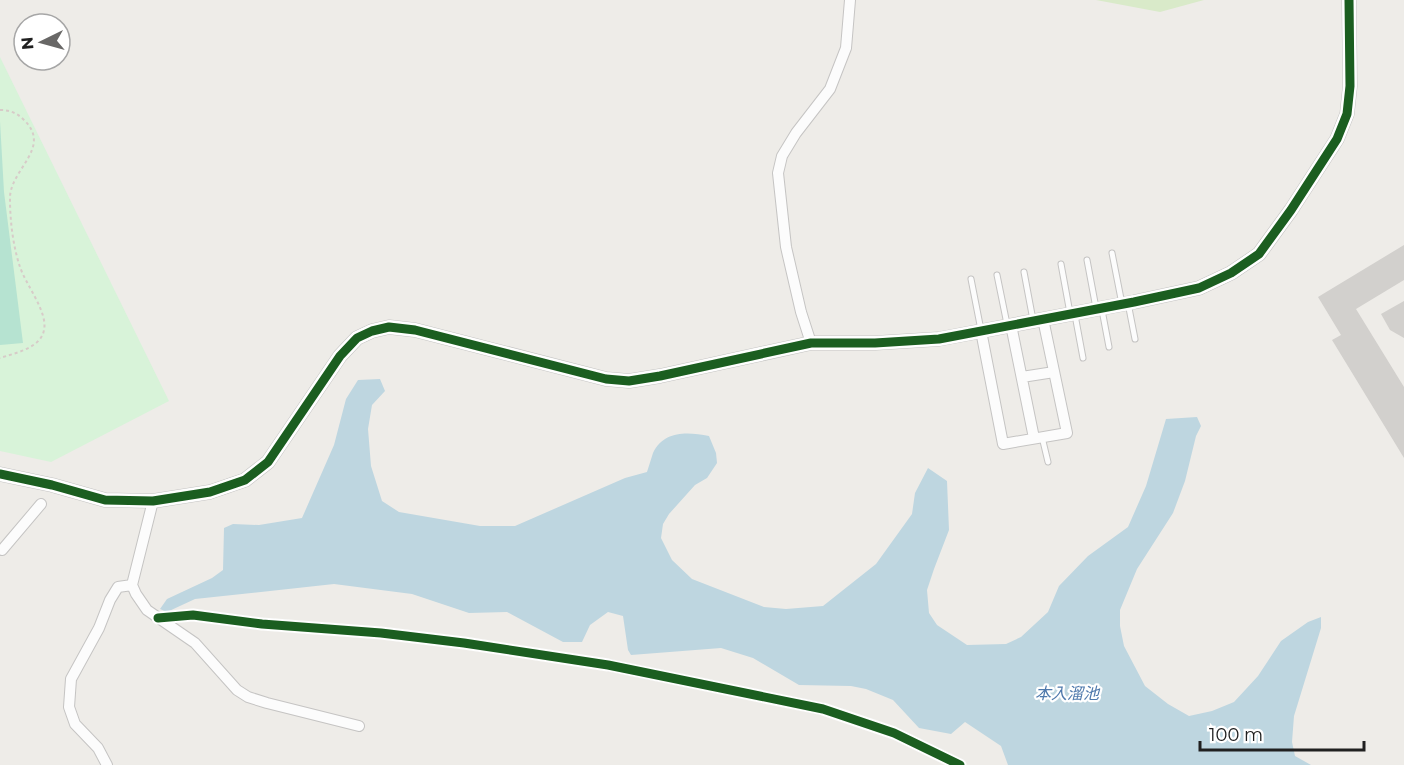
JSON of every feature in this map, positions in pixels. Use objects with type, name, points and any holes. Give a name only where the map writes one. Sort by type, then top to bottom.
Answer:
[{"type":"street","points":[[811,343],[801,312],[786,247],[778,173],[782,156],[796,133],[830,89],[846,48],[850,0]]},
{"type":"street","points":[[0,474],[52,484],[105,500],[153,501],[210,492],[245,480],[268,462],[340,356],[357,338],[389,327],[415,330],[606,380],[629,381],[811,343],[875,343],[939,339],[1199,288],[1231,273],[1259,254],[1337,139],[1347,114],[1350,86],[1348,0]]},
{"type":"street","points":[[981,331],[1003,444],[1067,433],[1054,372],[1038,320]]},
{"type":"street","points":[[1009,326],[1038,438]]},
{"type":"street","points":[[1022,377],[1054,372]]},
{"type":"street","points":[[153,501],[132,585],[147,610],[195,643],[237,690],[249,697],[359,726]]},
{"type":"street","points":[[1,551],[41,504]]},
{"type":"street","points":[[107,765],[98,748],[75,724],[69,707],[71,679],[118,587],[132,585]]},
{"type":"street","points":[[158,618],[193,615],[262,624],[381,633],[608,665],[823,709],[894,733],[960,765]]},
{"type":"lane","points":[[1112,253],[1135,339]]},
{"type":"lane","points":[[1087,260],[1109,347]]},
{"type":"lane","points":[[1061,264],[1083,358]]},
{"type":"lane","points":[[1024,272],[1038,320]]},
{"type":"lane","points":[[997,275],[1009,326]]},
{"type":"lane","points":[[971,279],[981,331]]},
{"type":"lane","points":[[1038,438],[1047,462]]},
{"type":"path","points":[[0,110],[10,111],[23,118],[34,137],[34,147],[11,187],[10,201],[15,251],[27,286],[43,313],[45,323],[41,339],[36,343],[0,358]]},
{"type":"green space","points":[[1096,0],[1204,0],[1160,12]]},
{"type":"green space","points":[[0,57],[169,401],[51,462],[0,451]]},
{"type":"green space","points":[[0,121],[4,192],[23,343],[0,345]]},
{"type":"water","name":"本入溜池","points":[[380,379],[385,391],[372,405],[368,429],[371,466],[382,501],[399,512],[480,526],[515,526],[625,478],[647,472],[653,453],[663,440],[670,436],[693,434],[709,436],[716,453],[717,463],[707,478],[695,485],[669,514],[663,524],[661,538],[672,560],[692,579],[764,607],[786,609],[823,606],[876,564],[912,514],[915,493],[928,468],[947,481],[949,530],[927,590],[929,613],[937,625],[967,645],[1006,644],[1021,637],[1048,612],[1059,586],[1088,556],[1128,527],[1146,486],[1166,419],[1197,417],[1201,426],[1173,513],[1137,569],[1120,610],[1124,646],[1145,686],[1168,704],[1189,716],[1212,711],[1234,702],[1258,676],[1281,641],[1308,622],[1321,617],[1321,628],[1294,716],[1292,742],[1295,756],[1311,765],[1008,765],[1001,746],[965,722],[951,734],[919,728],[893,700],[866,689],[851,686],[799,685],[753,658],[721,648],[631,655],[628,650],[623,616],[608,612],[590,625],[582,642],[563,642],[507,612],[469,613],[412,594],[334,584],[195,599],[167,612],[160,609],[167,599],[212,578],[223,570],[224,528],[233,524],[259,525],[302,518],[334,445],[346,399],[358,380]]},
{"type":"building","points":[[1404,245],[1404,280],[1356,309],[1404,387],[1404,458],[1332,340],[1341,335],[1318,297]]},
{"type":"building","points":[[1404,301],[1404,338],[1390,330],[1381,314]]},
{"type":"cycle path","points":[[0,474],[52,485],[105,500],[153,501],[210,492],[245,480],[268,462],[340,356],[357,338],[389,327],[415,330],[606,379],[629,381],[811,343],[875,343],[939,339],[1199,288],[1231,273],[1259,254],[1337,139],[1347,114],[1350,86],[1349,0]]},
{"type":"cycle path","points":[[158,618],[193,615],[262,624],[381,633],[608,665],[823,709],[894,733],[960,765]]}]
